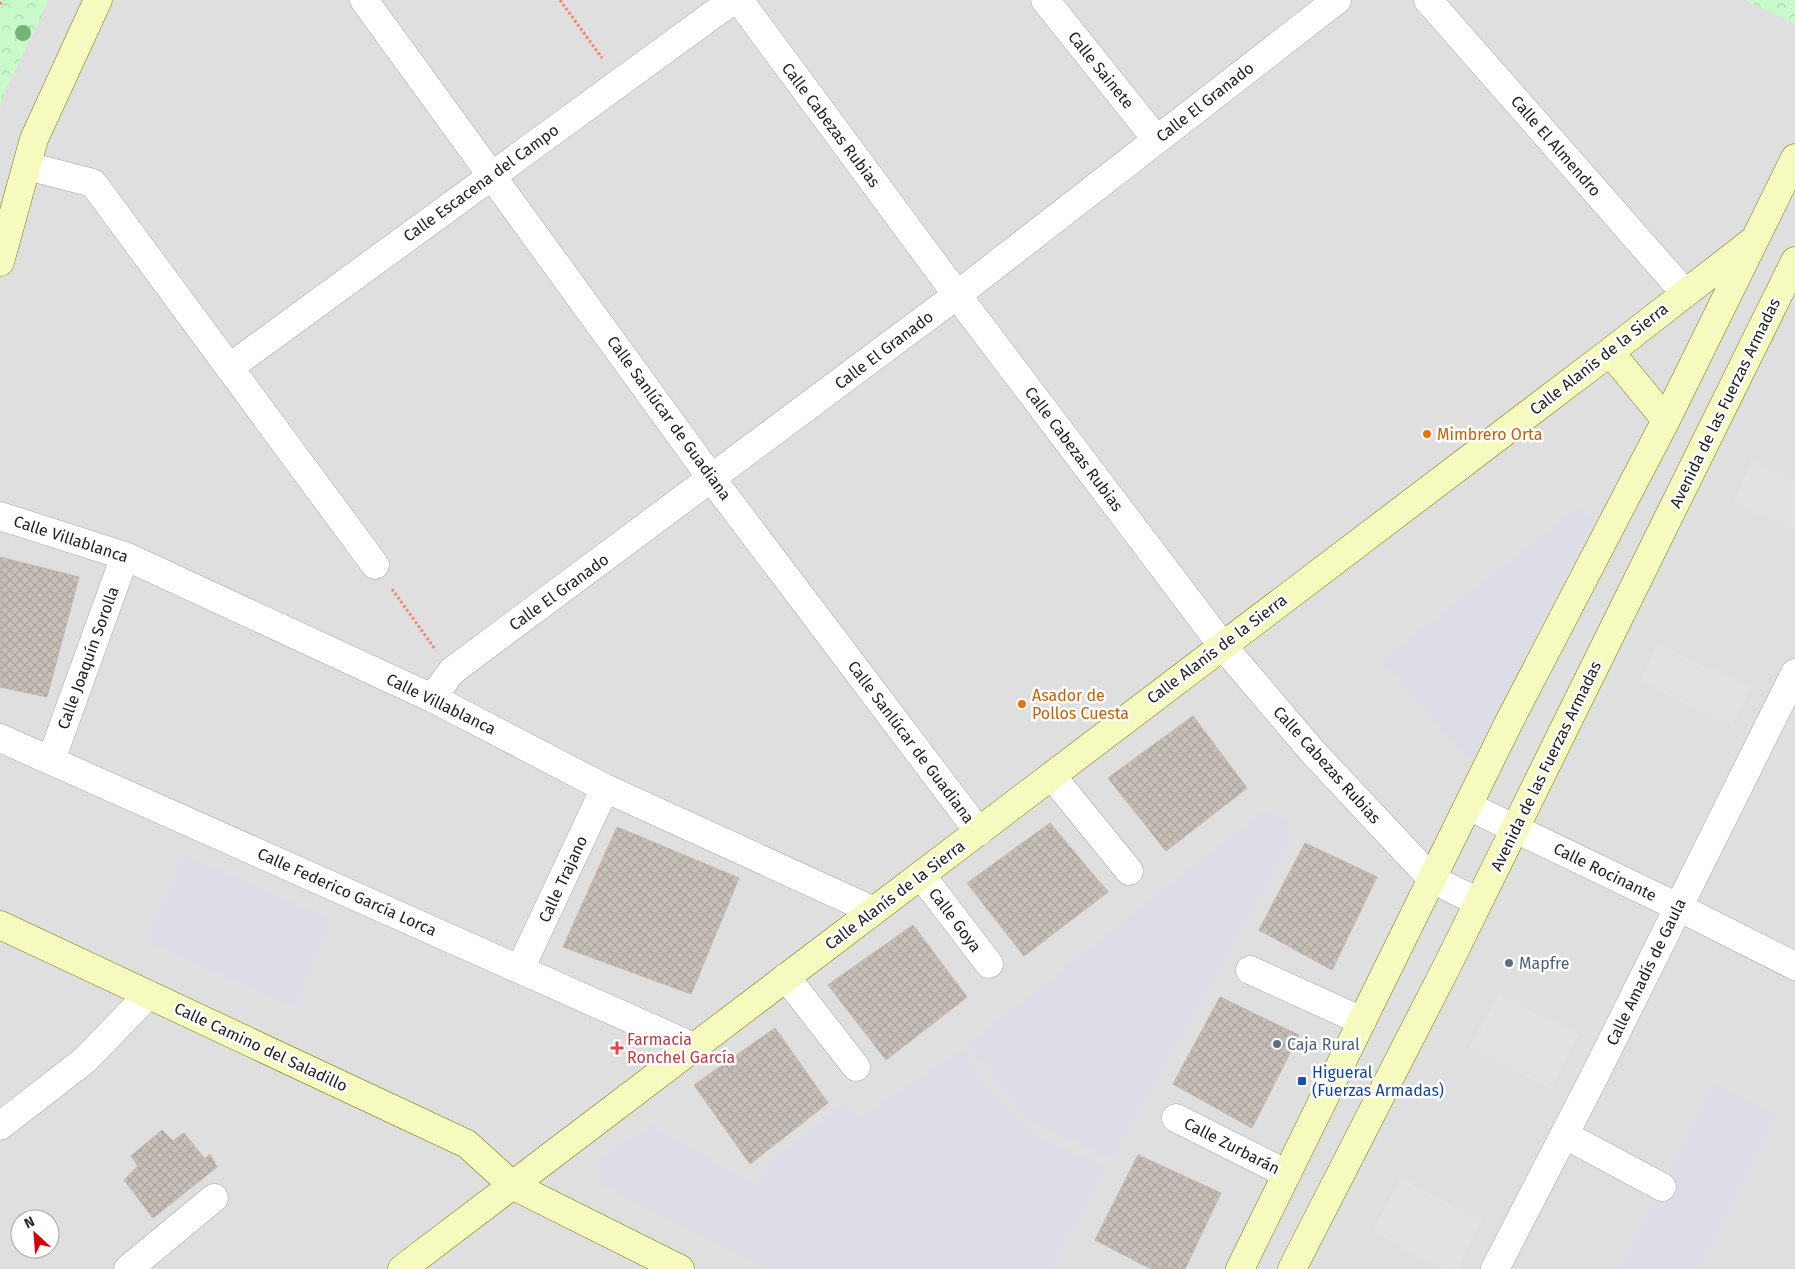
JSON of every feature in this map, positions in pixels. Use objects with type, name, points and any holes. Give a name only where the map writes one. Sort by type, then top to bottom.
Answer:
[{"type":"street","points":[[0,262],[34,139],[98,0]]},
{"type":"street","name":"Calle Sanlúcar de Guadiana","points":[[364,0],[712,478],[979,832]]},
{"type":"street","name":"Calle Escacena del Campo","points":[[230,367],[733,0]]},
{"type":"street","name":"Calle Cabezas Rubias","points":[[739,0],[957,295],[1222,646],[1312,752],[1432,879]]},
{"type":"street","name":"Calle Sainete","points":[[1044,0],[1157,140]]},
{"type":"street","name":"Calle El Granado","points":[[432,698],[452,671],[957,295],[1337,0]]},
{"type":"street","name":"Calle El Almendro","points":[[1428,0],[1684,292]]},
{"type":"street","points":[[1240,1269],[1509,722],[1666,420],[1795,158]]},
{"type":"street","points":[[27,166],[93,183],[381,575]]},
{"type":"street","name":"Calle Alanís de la Sierra","points":[[402,1269],[1610,352],[1684,292],[1754,240]]},
{"type":"street","name":"Avenida de las Fuerzas Armadas","points":[[1292,1269],[1788,291],[1795,261]]},
{"type":"street","points":[[1610,352],[1666,420]]},
{"type":"street","name":"Calle Villablanca","points":[[0,516],[126,556],[432,698],[605,788],[874,911]]},
{"type":"street","name":"Calle Joaquín Sorolla","points":[[50,760],[126,556]]},
{"type":"street","name":"Calle Amadís de Gaula","points":[[1494,1269],[1565,1135],[1794,676]]},
{"type":"street","name":"Calle Federico García Lorca","points":[[0,738],[694,1047]]},
{"type":"street","points":[[1052,776],[1129,871]]},
{"type":"street","name":"Calle Trajano","points":[[520,970],[605,788]]},
{"type":"street","name":"Calle Rocinante","points":[[1468,806],[1678,907],[1795,966]]},
{"type":"street","name":"Calle Goya","points":[[920,875],[989,964]]},
{"type":"street","points":[[1432,879],[1478,902]]},
{"type":"street","name":"Calle Camino del Saladillo","points":[[0,925],[467,1144],[512,1185],[680,1269]]},
{"type":"street","points":[[1250,970],[1362,1021]]},
{"type":"street","points":[[786,977],[856,1067]]},
{"type":"street","points":[[0,1126],[85,1060],[148,995]]},
{"type":"street","name":"Calle Zurbarán","points":[[1176,1118],[1287,1174]]},
{"type":"street","points":[[1565,1135],[1662,1187]]},
{"type":"street","points":[[128,1269],[214,1198]]},
{"type":"path","points":[[0,4],[4,0]]},
{"type":"path","points":[[560,0],[604,60]]},
{"type":"path","points":[[381,575],[437,652]]},
{"type":"shaded area","points":[[0,0],[1795,0],[1795,1269],[0,1269]]},
{"type":"shaded area","points":[[1751,461],[1795,480],[1795,528],[1733,503]]},
{"type":"shaded area","points":[[1577,508],[1594,518],[1472,762],[1380,661]]},
{"type":"shaded area","points":[[1657,644],[1750,688],[1732,726],[1640,682]]},
{"type":"shaded area","points":[[1265,809],[1285,819],[1295,837],[1113,1160],[1025,1118],[967,1045]]},
{"type":"shaded area","points":[[183,854],[333,920],[296,1008],[145,942]]},
{"type":"shaded area","points":[[1498,993],[1579,1035],[1551,1089],[1470,1047]]},
{"type":"shaded area","points":[[961,1049],[1003,1105],[1038,1137],[1107,1167],[1053,1269],[767,1269],[601,1185],[596,1160],[651,1125],[756,1185],[773,1158],[847,1101],[860,1118]]},
{"type":"shaded area","points":[[1714,1083],[1778,1116],[1700,1269],[1619,1269]]},
{"type":"shaded area","points":[[1401,1178],[1482,1221],[1457,1269],[1443,1269],[1373,1232]]},
{"type":"green space","points":[[0,0],[49,0],[5,91],[0,107]]},
{"type":"green space","points":[[1745,0],[1795,0],[1795,24]]},
{"type":"building","points":[[0,557],[79,577],[47,697],[0,687]]},
{"type":"building","points":[[1193,716],[1247,788],[1166,851],[1108,778]]},
{"type":"building","points":[[1050,823],[1108,892],[1024,956],[967,883]]},
{"type":"building","points":[[617,827],[739,878],[691,994],[563,947]]},
{"type":"building","points":[[1305,843],[1377,877],[1332,970],[1259,930]]},
{"type":"building","points":[[913,925],[967,997],[886,1060],[828,985]]},
{"type":"building","points":[[1220,997],[1299,1035],[1252,1128],[1173,1084]]},
{"type":"building","points":[[775,1028],[828,1103],[750,1164],[694,1085]]},
{"type":"building","points":[[162,1130],[173,1141],[184,1133],[205,1159],[210,1154],[217,1167],[153,1218],[124,1180],[138,1166],[131,1156]]},
{"type":"building","points":[[1138,1155],[1221,1193],[1185,1269],[1151,1269],[1095,1240]]},
{"type":"place","name":"Mimbrero Orta","points":[[1427,434]]},
{"type":"place","name":"Asador de Pollos Cuesta","points":[[1022,704]]},
{"type":"place","name":"Mapfre","points":[[1509,963]]},
{"type":"place","name":"Caja Rural","points":[[1277,1044]]},
{"type":"place","name":"Farmacia Ronchel García","points":[[617,1048]]},
{"type":"place","name":"Higueral (Fuerzas Armadas)","points":[[1302,1081]]}]
